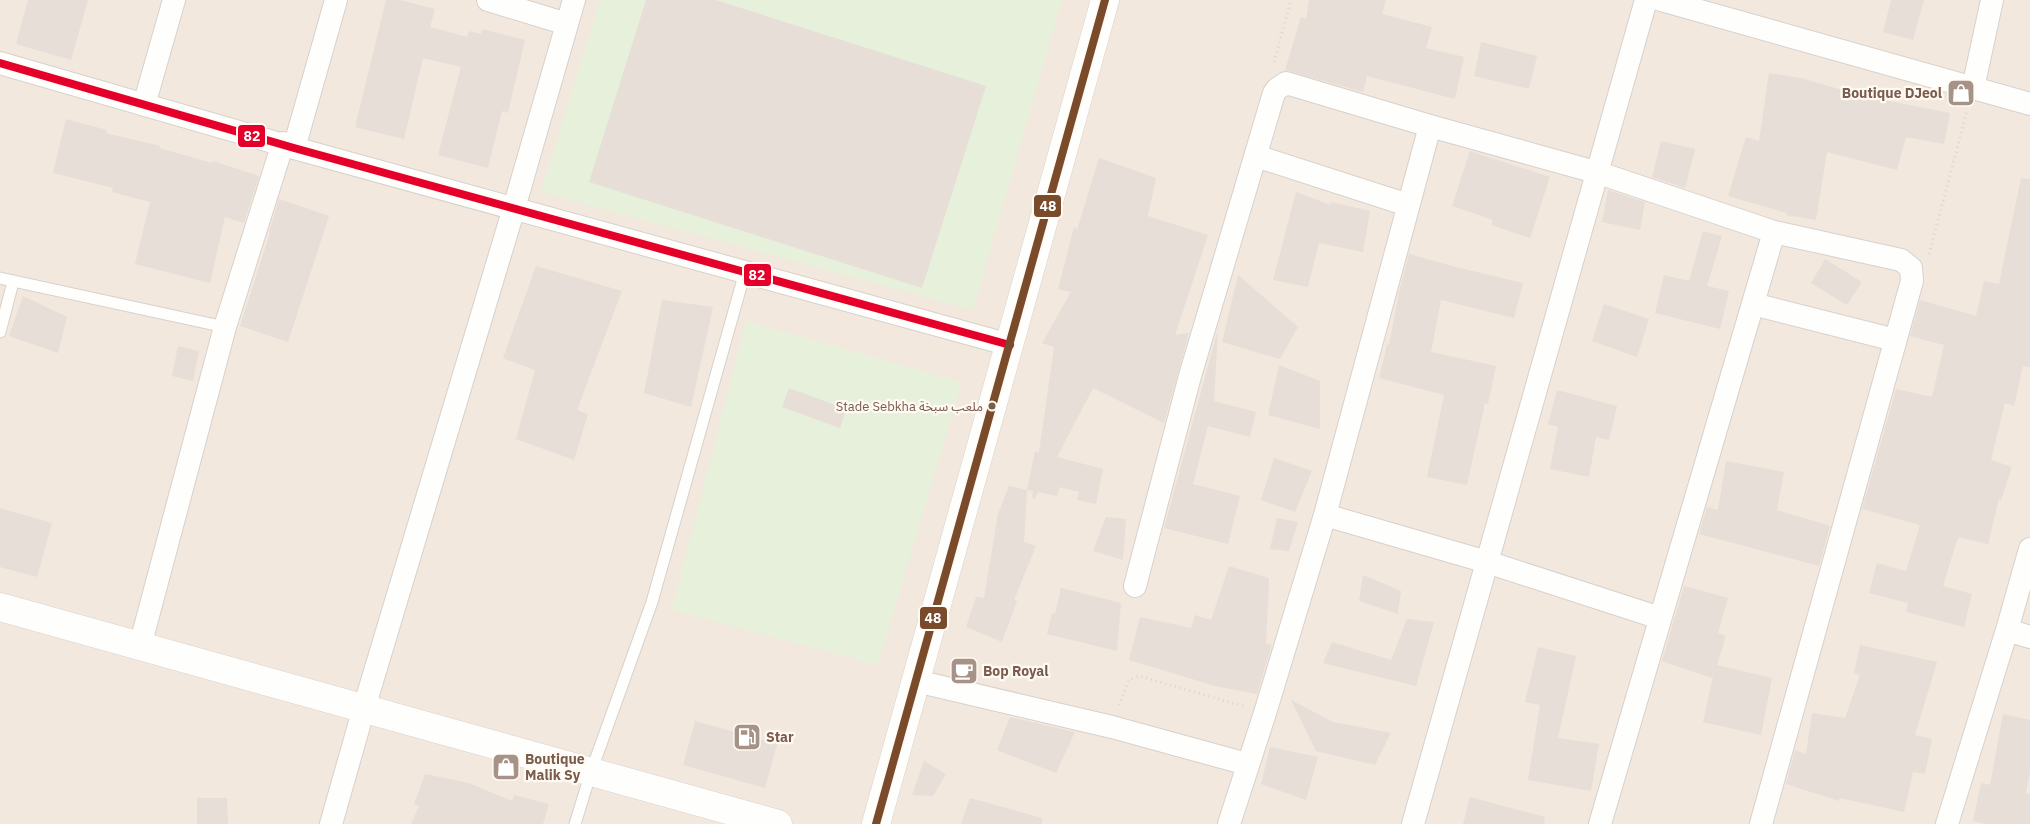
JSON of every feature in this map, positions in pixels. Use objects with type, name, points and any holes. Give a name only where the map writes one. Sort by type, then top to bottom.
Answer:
[{"type":"street","points":[[144,105],[174,0]]},
{"type":"street","points":[[140,646],[225,327],[336,0]]},
{"type":"street","points":[[488,0],[567,24]]},
{"type":"street","points":[[332,824],[364,708],[514,208],[574,0]]},
{"type":"street","points":[[876,824],[1105,0]]},
{"type":"street","points":[[1413,824],[1599,174],[1646,0]]},
{"type":"street","points":[[1661,0],[2030,104]]},
{"type":"street","points":[[1973,88],[1992,0]]},
{"type":"street","points":[[0,63],[144,105],[1010,345]]},
{"type":"street","points":[[1135,586],[1190,376],[1274,93],[1281,85],[1291,84],[1599,174],[1774,232],[1901,260],[1911,268],[1912,280],[1760,824]]},
{"type":"street","points":[[1229,824],[1325,516],[1430,126]]},
{"type":"street","points":[[1256,156],[1408,205]]},
{"type":"street","points":[[1600,824],[1774,232]]},
{"type":"street","points":[[1753,304],[1894,340]]},
{"type":"street","points":[[1325,516],[1487,562],[1660,618]]},
{"type":"street","points":[[1947,824],[2030,549]]},
{"type":"street","points":[[0,607],[778,824]]},
{"type":"street","points":[[2007,630],[2030,637]]},
{"type":"street","points":[[916,681],[1112,727],[1247,764]]},
{"type":"lane","points":[[576,824],[591,772],[652,602],[745,272]]},
{"type":"lane","points":[[0,278],[225,327]]},
{"type":"lane","points":[[0,332],[13,282]]},
{"type":"path","points":[[1281,85],[1272,71],[1291,0]]},
{"type":"path","points":[[1911,268],[1931,254],[1973,88]]},
{"type":"path","points":[[1112,727],[1125,685],[1134,677],[1139,676],[1265,713]]},
{"type":"shaded area","points":[[0,0],[2030,0],[2030,824],[0,824]]},
{"type":"green space","points":[[600,0],[1062,0],[973,310],[541,192]]},
{"type":"green space","points":[[746,321],[962,382],[878,665],[672,610]]},
{"type":"building","points":[[28,0],[88,0],[71,60],[16,44]]},
{"type":"building","points":[[386,0],[400,0],[435,9],[430,27],[467,37],[469,31],[481,34],[482,29],[525,40],[508,113],[502,111],[488,168],[438,155],[461,67],[423,58],[404,139],[355,127]]},
{"type":"building","points":[[646,0],[716,0],[986,86],[922,288],[589,182]]},
{"type":"building","points":[[1309,0],[1386,0],[1382,14],[1432,27],[1426,48],[1464,57],[1455,99],[1367,76],[1363,92],[1285,70],[1301,17],[1306,19]]},
{"type":"building","points":[[1891,0],[1924,0],[1913,40],[1883,32]]},
{"type":"building","points":[[1481,42],[1537,56],[1529,89],[1474,76]]},
{"type":"building","points":[[1769,73],[1801,78],[1849,92],[1849,90],[1884,100],[1950,113],[1944,144],[1906,137],[1897,170],[1827,152],[1816,220],[1786,215],[1787,213],[1728,196],[1746,137],[1759,141]]},
{"type":"building","points":[[66,119],[107,130],[106,133],[160,146],[159,148],[212,163],[213,161],[259,176],[244,223],[225,217],[210,283],[135,264],[150,202],[112,192],[113,188],[53,173]]},
{"type":"building","points":[[1661,141],[1695,149],[1685,188],[1652,177]]},
{"type":"building","points":[[1470,151],[1550,177],[1530,238],[1491,225],[1493,220],[1452,206]]},
{"type":"building","points":[[1099,158],[1156,178],[1148,216],[1208,235],[1175,335],[1189,333],[1164,423],[1093,388],[1057,457],[1103,469],[1096,504],[1077,500],[1079,492],[1060,487],[1057,496],[1038,492],[1035,499],[1032,498],[1033,491],[1027,490],[1035,451],[1039,452],[1054,347],[1042,343],[1071,292],[1058,289],[1074,227],[1077,230]]},
{"type":"building","points":[[2021,178],[2030,179],[2030,367],[2023,366],[2014,406],[2005,403],[1991,460],[2012,467],[2001,500],[1999,499],[1988,544],[1958,537],[1943,586],[1972,594],[1964,627],[1906,612],[1908,603],[1869,593],[1877,563],[1906,571],[1920,525],[1862,509],[1896,389],[1932,397],[1944,345],[1910,336],[1920,300],[1976,316],[1984,281],[1999,284]]},
{"type":"building","points":[[1608,190],[1645,202],[1640,230],[1602,222]]},
{"type":"building","points":[[1296,192],[1331,205],[1331,202],[1370,211],[1363,252],[1319,243],[1308,287],[1273,280]]},
{"type":"building","points":[[279,199],[329,216],[288,342],[240,326]]},
{"type":"building","points":[[1703,231],[1722,236],[1707,286],[1729,291],[1720,329],[1655,313],[1664,275],[1689,281]]},
{"type":"building","points":[[1409,254],[1523,283],[1514,318],[1441,300],[1431,352],[1496,366],[1488,404],[1485,403],[1467,485],[1427,477],[1444,395],[1379,378],[1387,345],[1389,345],[1399,292]]},
{"type":"building","points":[[1825,259],[1862,282],[1847,305],[1811,283]]},
{"type":"building","points":[[536,266],[622,291],[577,410],[588,414],[574,460],[516,439],[535,370],[503,358]]},
{"type":"building","points":[[1238,275],[1298,327],[1280,359],[1222,342]]},
{"type":"building","points":[[23,296],[67,317],[58,353],[9,336]]},
{"type":"building","points":[[662,300],[713,307],[691,407],[644,393]]},
{"type":"building","points":[[1604,304],[1649,319],[1637,357],[1592,341]]},
{"type":"building","points":[[1218,329],[1214,401],[1256,412],[1250,437],[1208,426],[1193,484],[1240,496],[1228,544],[1164,528]]},
{"type":"building","points":[[178,346],[199,351],[193,381],[172,376]]},
{"type":"building","points":[[1279,365],[1320,381],[1320,429],[1268,415]]},
{"type":"building","points":[[789,388],[846,409],[840,428],[782,407]]},
{"type":"building","points":[[1557,390],[1617,406],[1609,440],[1596,437],[1589,477],[1550,469],[1558,427],[1548,424]]},
{"type":"building","points":[[1274,458],[1312,471],[1295,512],[1261,500]]},
{"type":"building","points":[[1726,461],[1784,472],[1777,510],[1830,526],[1819,566],[1699,534],[1707,507],[1718,510]]},
{"type":"building","points":[[1009,486],[1027,490],[1024,542],[1036,546],[1014,600],[1017,601],[1002,642],[966,627],[976,597],[984,598],[998,514]]},
{"type":"building","points":[[0,508],[52,523],[37,577],[0,567]]},
{"type":"building","points":[[1106,517],[1126,519],[1123,560],[1093,551]]},
{"type":"building","points":[[1277,518],[1298,522],[1289,551],[1270,549]]},
{"type":"building","points":[[1229,566],[1269,578],[1266,644],[1272,645],[1257,694],[1215,686],[1129,660],[1140,617],[1191,628],[1195,615],[1211,620]]},
{"type":"building","points":[[1363,575],[1401,591],[1398,614],[1359,601]]},
{"type":"building","points":[[1684,586],[1728,598],[1718,633],[1726,636],[1717,665],[1772,678],[1761,735],[1703,722],[1714,672],[1712,678],[1662,661]]},
{"type":"building","points":[[1061,588],[1121,603],[1117,651],[1047,634],[1052,613],[1055,614]]},
{"type":"building","points":[[1407,619],[1434,622],[1416,686],[1323,663],[1332,642],[1391,660]]},
{"type":"building","points":[[1860,645],[1937,662],[1915,735],[1932,739],[1925,774],[1913,772],[1904,812],[1840,798],[1839,801],[1786,784],[1795,750],[1806,754],[1812,713],[1845,718],[1860,675],[1854,673]]},
{"type":"building","points":[[1538,647],[1576,656],[1558,738],[1599,744],[1591,791],[1528,780],[1540,705],[1525,702]]},
{"type":"building","points":[[1291,700],[1333,722],[1391,733],[1375,765],[1316,751]]},
{"type":"building","points":[[2003,714],[2030,720],[2030,771],[2026,793],[2030,794],[2030,824],[1986,824],[1973,821],[1981,783],[1990,785]]},
{"type":"building","points":[[1010,717],[1075,732],[1056,773],[997,750]]},
{"type":"building","points":[[695,721],[777,744],[765,788],[683,765]]},
{"type":"building","points":[[1270,747],[1318,757],[1306,800],[1261,784]]},
{"type":"building","points":[[924,761],[946,774],[933,796],[912,795]]},
{"type":"building","points":[[425,774],[469,783],[512,801],[514,795],[549,804],[543,824],[411,824],[419,806],[414,804]]},
{"type":"building","points":[[1470,797],[1545,817],[1544,824],[1463,824]]},
{"type":"building","points":[[197,798],[227,798],[228,824],[197,824]]},
{"type":"building","points":[[970,798],[1042,818],[1042,824],[961,824]]},
{"type":"transit line","name":"48","points":[[876,824],[1105,0]]},
{"type":"transit line","name":"82","points":[[0,63],[294,148],[1010,345]]},
{"type":"place","name":"Boutique DJeol","points":[[1961,93]]},
{"type":"place","name":"Stade Sebkha ملعب سبخة","points":[[992,406]]},
{"type":"place","name":"Bop Royal","points":[[964,671]]},
{"type":"place","name":"Star","points":[[747,737]]},
{"type":"place","name":"Boutique Malik Sy","points":[[506,767]]}]
